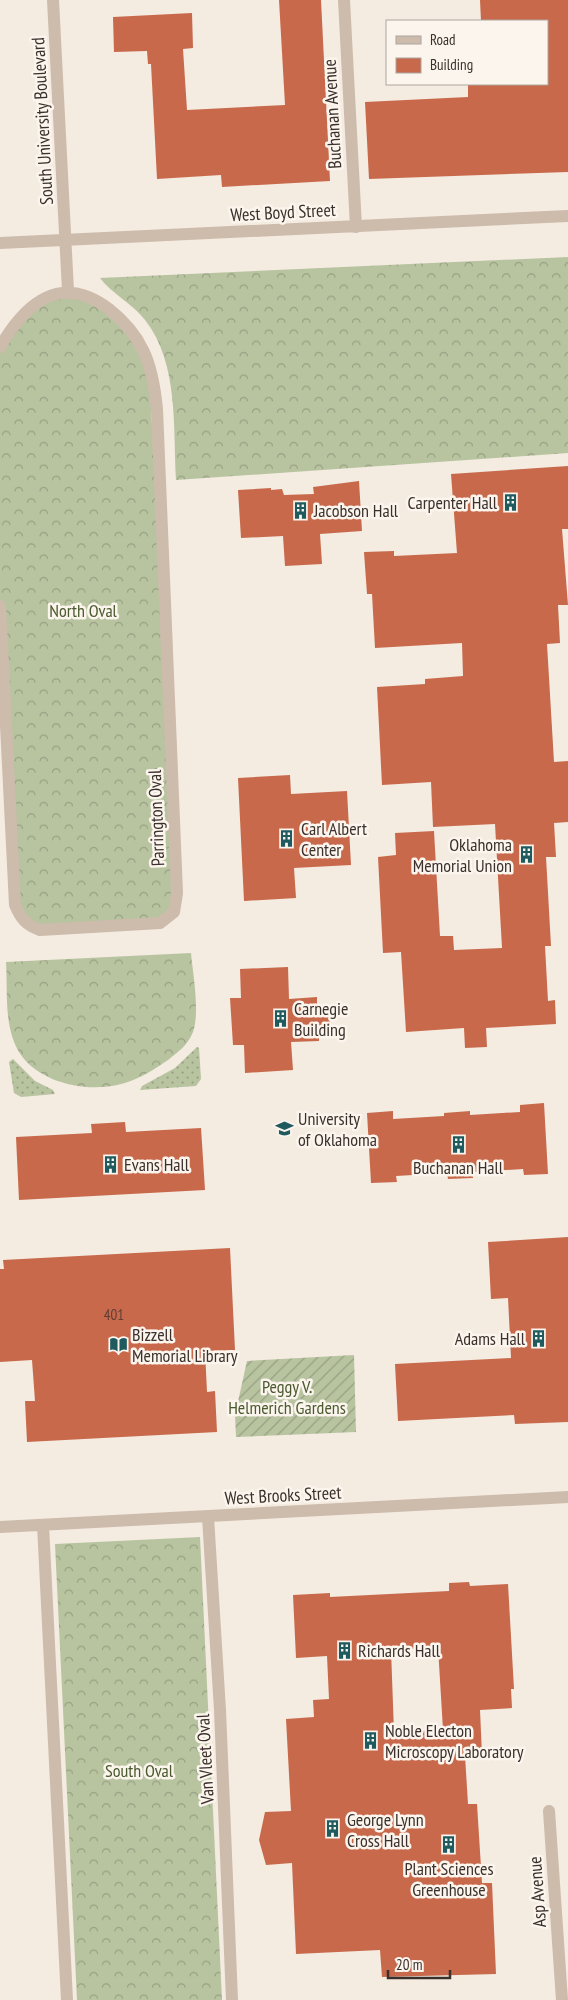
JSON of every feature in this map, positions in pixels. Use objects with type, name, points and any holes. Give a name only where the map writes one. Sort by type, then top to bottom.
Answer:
[{"type":"street","name":"South University Boulevard","points":[[53,0],[65,240]]},
{"type":"street","name":"Buchanan Avenue","points":[[344,0],[356,227]]},
{"type":"street","name":"West Boyd Street","points":[[0,244],[568,216]]},
{"type":"street","points":[[0,347],[9,331],[37,304],[68,291],[65,240]]},
{"type":"street","name":"Parrington Oval","points":[[0,606],[15,905],[20,917],[25,924],[40,930],[160,923],[174,912],[177,893],[157,409],[154,384],[144,352],[133,332],[122,319],[91,298],[68,291]]},
{"type":"street","name":"West Brooks Street","points":[[0,1527],[568,1497]]},
{"type":"street","name":"Van Vleet Oval","points":[[208,1517],[220,1710],[232,2000]]},
{"type":"street","points":[[44,1525],[67,2000]]},
{"type":"street","name":"Asp Avenue","points":[[549,1811],[562,2000]]},
{"type":"green space","points":[[568,257],[568,453],[176,480],[172,397],[164,356],[156,337],[145,320],[100,278]]},
{"type":"green space","name":"North Oval","points":[[68,291],[123,319],[149,369],[177,893],[167,918],[58,930],[20,917],[0,606],[0,347],[23,317]]},
{"type":"green space","points":[[191,953],[196,1004],[193,1032],[179,1051],[150,1072],[117,1085],[105,1087],[78,1086],[52,1079],[40,1072],[30,1065],[15,1045],[9,1022],[6,962]]},
{"type":"green space","points":[[197,1047],[199,1048],[201,1079],[196,1086],[140,1090],[142,1086],[175,1068]]},
{"type":"green space","points":[[13,1059],[35,1081],[53,1090],[55,1094],[21,1097],[14,1093],[9,1062]]},
{"type":"green space","name":"Peggy V. Helmerich Gardens","points":[[354,1355],[356,1432],[236,1437],[235,1415],[247,1361]]},
{"type":"green space","name":"South Oval","points":[[200,1537],[222,2000],[77,2000],[55,1544]]},
{"type":"building","points":[[279,0],[321,0],[330,181],[222,187],[221,175],[157,179],[151,64],[148,64],[147,51],[114,52],[113,17],[192,13],[193,48],[183,49],[187,110],[285,105]]},
{"type":"building","points":[[480,0],[568,0],[568,172],[369,179],[365,102],[468,97],[468,85],[548,85],[548,20],[481,20]]},
{"type":"building","name":"Oklahoma Memorial Union","points":[[568,466],[568,529],[562,529],[568,605],[558,605],[560,643],[547,644],[554,762],[568,761],[568,822],[554,823],[556,857],[546,857],[551,946],[545,946],[548,1001],[555,1000],[556,1024],[486,1028],[487,1047],[465,1048],[464,1028],[406,1032],[401,952],[383,953],[378,857],[396,855],[395,833],[434,831],[440,936],[453,936],[454,950],[502,948],[495,824],[433,827],[431,782],[382,785],[377,687],[425,684],[425,679],[463,676],[462,643],[375,648],[372,594],[367,594],[364,552],[394,551],[394,556],[457,553],[451,474]]},
{"type":"building","name":"Jacobson Hall","points":[[359,481],[362,531],[320,534],[322,564],[285,566],[283,536],[241,538],[238,490],[271,488],[271,490],[282,489],[284,495],[314,494],[313,487]]},
{"type":"building","name":"Carl Albert Center","points":[[290,775],[291,794],[347,791],[351,865],[294,868],[296,898],[244,901],[238,778]]},
{"type":"building","name":"Carnegie Building","points":[[288,967],[289,999],[317,997],[317,1005],[329,1005],[330,1031],[319,1032],[319,1041],[291,1042],[293,1070],[245,1073],[244,1045],[233,1045],[230,998],[241,998],[240,969]]},
{"type":"building","name":"Buchanan Hall","points":[[544,1103],[548,1174],[524,1175],[523,1169],[473,1172],[473,1178],[448,1179],[447,1173],[396,1176],[397,1182],[371,1183],[367,1113],[393,1111],[393,1119],[444,1116],[444,1113],[470,1111],[470,1115],[520,1112],[520,1105]]},
{"type":"building","name":"Evans Hall","points":[[125,1122],[126,1132],[201,1128],[205,1190],[19,1200],[16,1137],[92,1133],[91,1124]]},
{"type":"building","name":"Adams Hall","points":[[568,1237],[568,1422],[515,1424],[514,1415],[398,1421],[395,1364],[511,1358],[508,1298],[491,1299],[488,1242]]},
{"type":"building","name":"Bizzell Memorial Library","points":[[230,1248],[235,1350],[205,1351],[207,1392],[215,1391],[217,1432],[27,1442],[25,1401],[35,1401],[32,1360],[0,1362],[0,1269],[4,1269],[3,1260]]},
{"type":"building","points":[[469,1582],[470,1586],[508,1584],[514,1689],[511,1689],[512,1708],[480,1710],[482,1755],[465,1756],[468,1804],[477,1804],[482,1883],[492,1883],[496,1974],[382,1977],[380,1950],[296,1954],[292,1863],[266,1865],[259,1840],[265,1812],[291,1811],[286,1719],[314,1717],[313,1700],[329,1699],[327,1656],[296,1658],[293,1595],[330,1593],[330,1597],[449,1591],[449,1583]],"holes":[[[438,1647],[443,1730],[394,1732],[391,1650]]]},
{"type":"place","name":"Carpenter Hall","points":[[511,502]]},
{"type":"place","name":"Jacobson Hall","points":[[300,510]]},
{"type":"place","name":"Carl Albert Center","points":[[287,838]]},
{"type":"place","name":"Oklahoma Memorial Union","points":[[526,854]]},
{"type":"place","name":"Carnegie Building","points":[[280,1018]]},
{"type":"place","name":"University of Oklahoma","points":[[284,1128]]},
{"type":"place","name":"Buchanan Hall","points":[[458,1144]]},
{"type":"place","name":"Evans Hall","points":[[110,1164]]},
{"type":"place","name":"Adams Hall","points":[[539,1338]]},
{"type":"place","name":"Bizzell Memorial Library","points":[[118,1344]]},
{"type":"place","name":"Richards Hall","points":[[344,1650]]},
{"type":"place","name":"Noble Electon Microscopy Laboratory","points":[[371,1740]]},
{"type":"place","name":"George Lynn Cross Hall","points":[[333,1829]]},
{"type":"place","name":"Plant Sciences Greenhouse","points":[[449,1845]]}]
